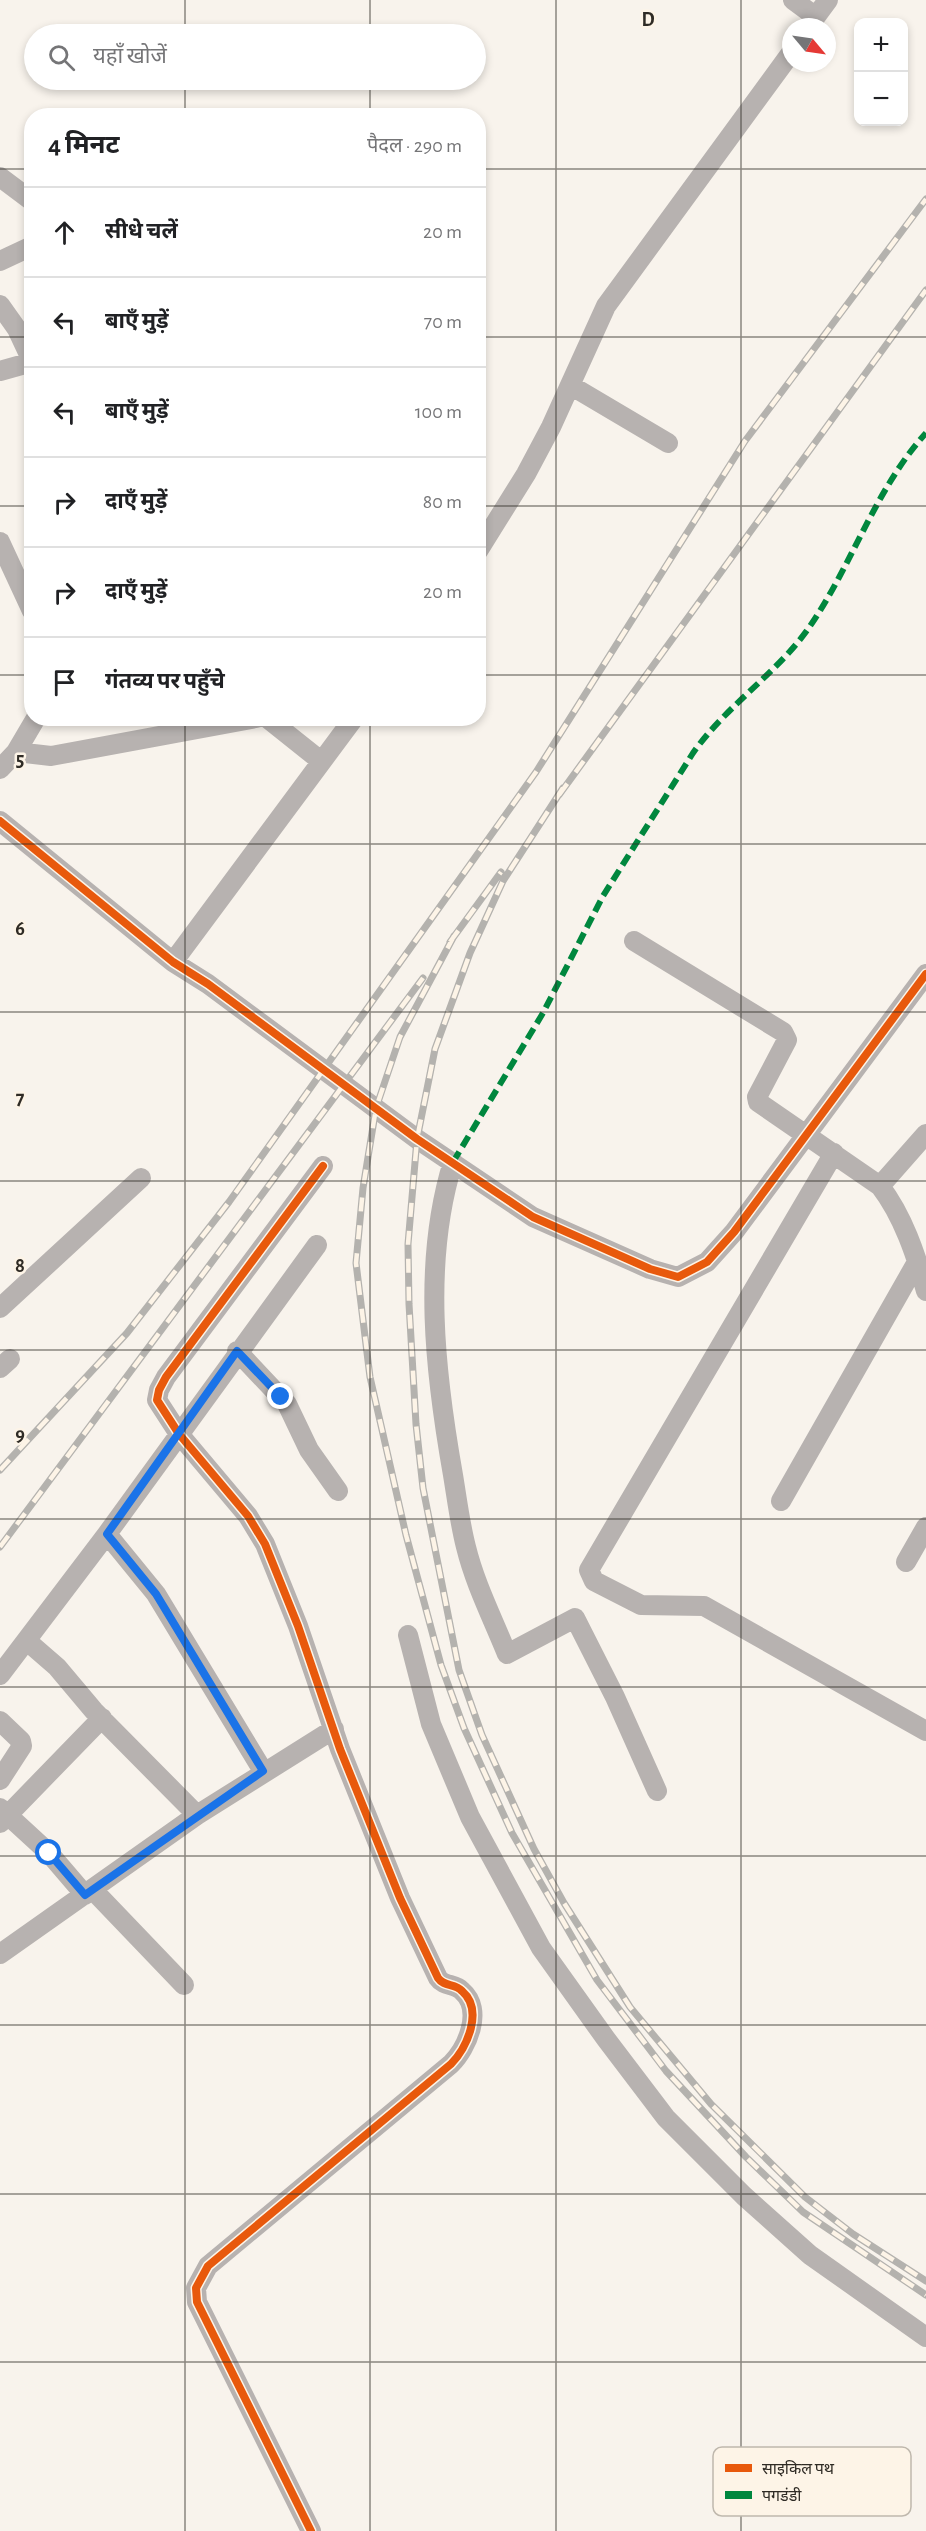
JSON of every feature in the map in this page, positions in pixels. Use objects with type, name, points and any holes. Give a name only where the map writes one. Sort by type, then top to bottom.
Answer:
[{"type":"street","points":[[793,0],[812,14],[812,18]]},
{"type":"street","points":[[815,18],[828,0]]},
{"type":"street","points":[[486,535],[526,474],[606,306],[782,65]]},
{"type":"street","points":[[0,177],[24,195]]},
{"type":"street","points":[[0,261],[24,250]]},
{"type":"street","points":[[0,306],[17,329],[24,344]]},
{"type":"street","points":[[0,371],[24,364]]},
{"type":"street","points":[[570,385],[668,443]]},
{"type":"street","points":[[0,542],[24,594]]},
{"type":"street","points":[[0,769],[16,752],[31,726]]},
{"type":"street","points":[[16,752],[51,756],[213,726]]},
{"type":"street","points":[[277,726],[321,761]]},
{"type":"street","points":[[173,962],[347,726]]},
{"type":"street","points":[[0,821],[173,962],[208,984],[417,1139],[533,1217],[650,1269],[678,1277],[707,1262],[734,1232],[803,1135],[926,974]]},
{"type":"street","points":[[634,941],[783,1032],[787,1040],[757,1096],[758,1102],[880,1186],[889,1197],[917,1262],[926,1291]]},
{"type":"street","points":[[880,1186],[926,1134]]},
{"type":"street","points":[[834,1153],[589,1570],[589,1575],[594,1581],[641,1605],[704,1606],[926,1731]]},
{"type":"street","points":[[453,1162],[438,1229],[434,1312],[446,1436],[466,1547],[475,1575],[507,1654],[575,1618],[615,1696],[657,1791]]},
{"type":"street","points":[[311,2531],[197,2302],[196,2288],[208,2266],[451,2064],[468,2042],[471,2031],[470,2004],[460,1989],[441,1983],[400,1898],[265,1544],[248,1516],[179,1434],[157,1400],[159,1390],[323,1166]]},
{"type":"street","points":[[0,1308],[141,1178]]},
{"type":"street","points":[[0,1675],[107,1534],[237,1351],[317,1245]]},
{"type":"street","points":[[781,1501],[917,1262]]},
{"type":"street","points":[[237,1351],[287,1404],[309,1450],[338,1491]]},
{"type":"street","points":[[906,1562],[926,1527]]},
{"type":"street","points":[[107,1534],[156,1594],[263,1771]]},
{"type":"street","points":[[408,1635],[431,1724],[470,1817],[541,1948],[606,2039],[666,2118],[744,2196],[810,2255],[926,2337]]},
{"type":"street","points":[[27,1641],[57,1667],[102,1718],[197,1815]]},
{"type":"street","points":[[102,1718],[2,1815],[49,1853],[184,1985]]},
{"type":"street","points":[[0,1721],[21,1741],[22,1746],[0,1780]]},
{"type":"street","points":[[0,1954],[197,1815],[263,1771],[334,1729]]},
{"type":"railway","points":[[0,1470],[127,1333],[229,1202],[536,772],[745,441],[926,199]]},
{"type":"railway","points":[[559,795],[926,290]]},
{"type":"railway","points":[[563,788],[503,881],[470,953],[435,1049],[417,1139],[408,1244],[416,1424],[423,1488],[459,1670],[482,1735],[534,1849],[564,1903],[630,2007],[711,2104],[805,2197],[853,2234],[926,2281]]},
{"type":"railway","points":[[450,942],[501,872]]},
{"type":"railway","points":[[454,936],[400,1037],[376,1108],[363,1188],[356,1263],[370,1377],[406,1535],[441,1665],[464,1728],[512,1833],[597,1980],[666,2071],[746,2157],[803,2212],[926,2295]]},
{"type":"railway","points":[[0,1547],[423,978]]},
{"type":"marked path","points":[[453,1162],[543,1013],[603,896],[693,753],[720,720],[781,661],[808,629],[838,580],[892,478],[926,433]]},
{"type":"cycle path","points":[[0,821],[173,962],[208,984],[417,1139],[533,1217],[650,1269],[678,1277],[707,1262],[734,1232],[926,974]]},
{"type":"cycle path","points":[[311,2531],[197,2302],[196,2288],[208,2266],[451,2064],[463,2049],[471,2029],[472,2008],[462,1991],[443,1983],[438,1978],[400,1898],[340,1749],[298,1626],[265,1544],[248,1516],[179,1434],[157,1400],[166,1377],[323,1166]]},
{"type":"route","points":[[49,1853],[85,1895],[263,1771],[208,1684],[164,1606],[144,1577],[107,1534],[237,1351],[281,1397]]}]
